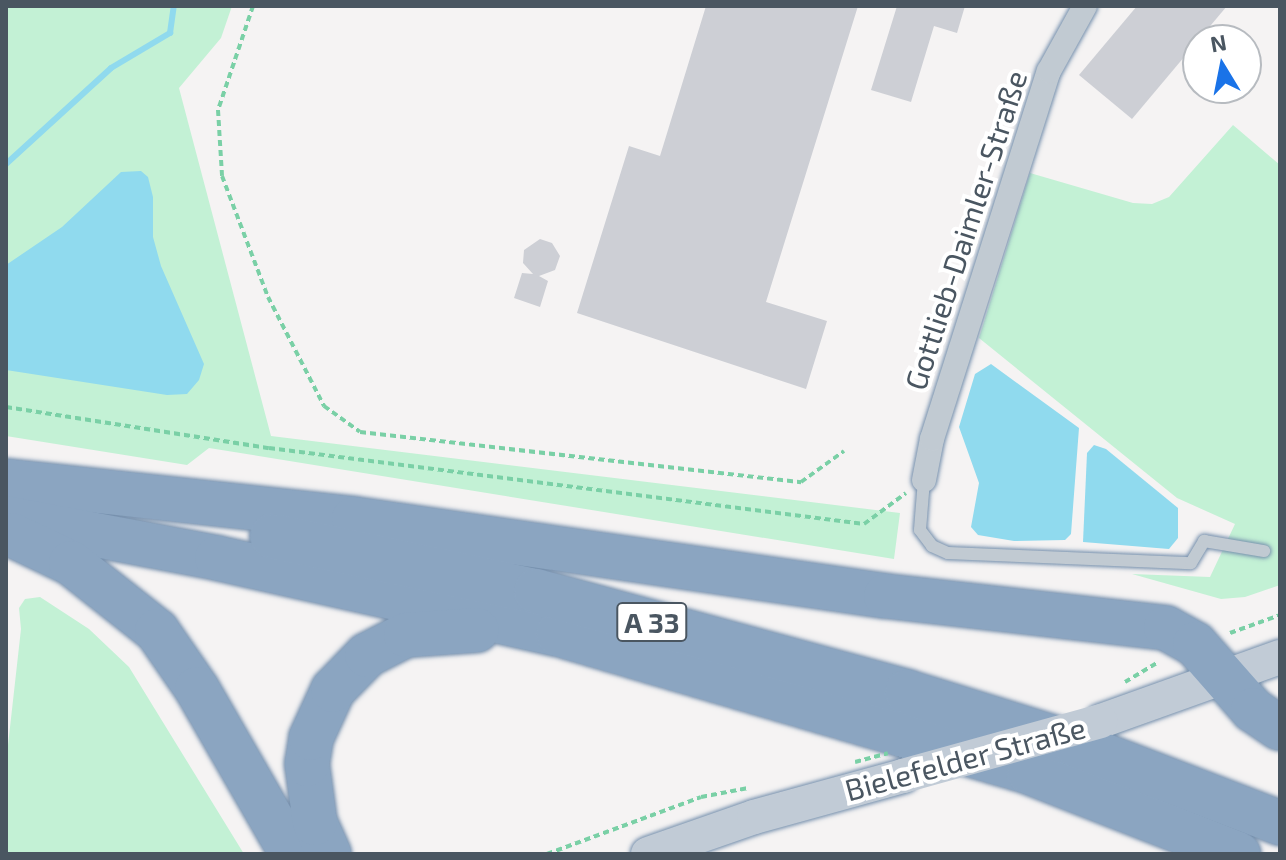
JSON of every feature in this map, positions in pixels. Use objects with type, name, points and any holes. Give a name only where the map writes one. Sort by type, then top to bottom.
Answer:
[{"type":"highway","points":[[6,481],[354,519],[900,598],[1131,621],[1182,633],[1220,658],[1280,728]]},
{"type":"highway","name":"A 33","points":[[6,481],[437,568],[644,619],[1019,725],[1280,823]]},
{"type":"highway","name":"A 33","points":[[6,518],[217,558],[558,634],[1029,772],[1238,854]]},
{"type":"highway","points":[[6,532],[71,563],[157,631],[197,689],[292,854]]},
{"type":"highway","points":[[329,854],[312,808],[307,764],[320,714],[349,670],[387,643],[426,630],[558,634]]},
{"type":"main road","name":"Bielefelder Straße","points":[[648,854],[754,817],[1101,721],[1220,658],[1280,657]]},
{"type":"street","name":"Gottlieb-Daimler-Straße","points":[[924,480],[932,439],[1035,110],[1049,71],[1085,6]]},
{"type":"lane","points":[[924,480],[920,530],[932,546],[948,553],[1191,563],[1204,541],[1264,551]]},
{"type":"path","points":[[253,6],[218,110],[222,176],[268,297],[324,406],[360,432],[801,482],[844,451]]},
{"type":"path","points":[[6,407],[269,448],[864,524],[924,480]]},
{"type":"path","points":[[1220,658],[1280,615]]},
{"type":"path","points":[[1120,686],[1166,658]]},
{"type":"path","points":[[841,766],[855,762]]},
{"type":"path","points":[[547,854],[701,797],[759,786]]},
{"type":"green space","points":[[6,6],[232,6],[221,38],[179,88],[271,436],[900,513],[894,559],[209,448],[187,465],[6,436]]},
{"type":"green space","points":[[1233,125],[1280,165],[1280,585],[1245,597],[1221,599],[1132,574],[1210,577],[1235,524],[1177,498],[979,338],[1030,173],[1133,203],[1152,204],[1169,197]]},
{"type":"green space","points":[[40,597],[89,629],[129,667],[244,854],[6,854],[6,763],[21,629],[19,608],[25,599]]},
{"type":"water","points":[[141,171],[148,177],[153,197],[153,237],[161,266],[204,364],[199,380],[187,394],[167,395],[6,370],[6,265],[62,227],[121,172]]},
{"type":"water","points":[[991,364],[1079,428],[1071,534],[1065,540],[1014,541],[978,535],[971,527],[979,483],[959,427],[975,374]]},
{"type":"water","points":[[1094,445],[1106,449],[1178,508],[1178,538],[1169,549],[1083,542],[1087,453]]},
{"type":"building","points":[[706,6],[858,6],[766,302],[827,321],[806,389],[577,313],[629,146],[660,156]]},
{"type":"building","points":[[897,6],[965,6],[957,33],[934,26],[911,102],[871,90]]},
{"type":"building","points":[[1137,6],[1227,6],[1212,24],[1182,24],[1182,60],[1132,119],[1079,75]]},
{"type":"building","points":[[540,239],[552,243],[560,256],[555,270],[539,276],[548,281],[540,307],[514,298],[522,273],[533,274],[523,263],[524,250]]},
{"type":"waterway","points":[[6,164],[111,68],[170,33],[174,6]]}]
